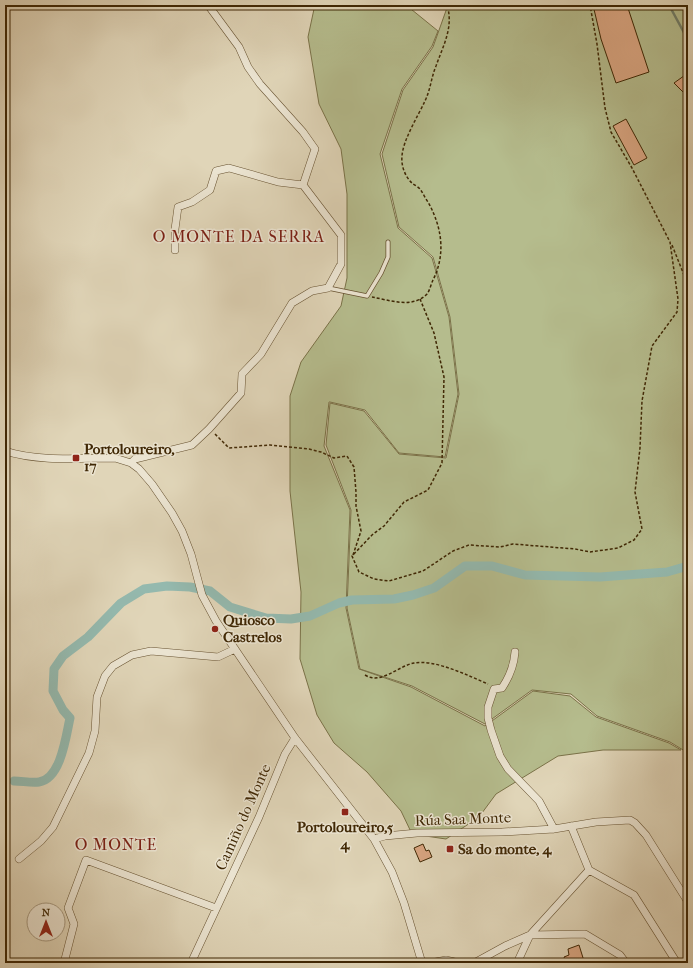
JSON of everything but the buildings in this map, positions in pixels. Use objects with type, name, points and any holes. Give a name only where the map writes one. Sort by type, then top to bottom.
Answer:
[{"type":"street","points":[[208,5],[239,47],[248,67],[260,84],[303,132],[315,149],[303,185]]},
{"type":"street","points":[[131,463],[135,459],[192,446],[209,429],[241,393],[242,374],[261,354],[292,303],[312,291],[328,288],[341,264],[341,235],[303,185],[278,182],[229,168],[216,171],[210,190],[192,202],[178,207],[175,229],[175,250]]},
{"type":"street","points":[[5,451],[34,457],[115,458],[131,463],[139,469],[152,484],[172,513],[182,531],[202,595],[216,621],[295,738],[374,839],[392,872],[404,903],[422,963]]},
{"type":"street","points":[[20,859],[41,841],[53,826],[89,753],[95,731],[97,697],[105,676],[113,666],[132,655],[151,651],[218,657],[235,649]]},
{"type":"street","points":[[515,652],[514,665],[510,676],[502,688],[494,689],[488,707],[488,718],[500,756],[508,769],[539,801],[548,815],[554,829]]},
{"type":"street","name":"Camiño do Monte","points":[[191,963],[259,817],[284,754],[295,738]]},
{"type":"street","name":"Rúa Saa Monte","points":[[374,839],[385,836],[417,833],[554,829],[630,820],[635,823],[651,842],[688,902]]},
{"type":"street","points":[[571,826],[589,870],[634,894],[677,963]]},
{"type":"street","points":[[64,963],[74,924],[68,908],[86,860],[216,908]]},
{"type":"street","points":[[517,963],[530,935],[589,870]]},
{"type":"street","points":[[474,963],[504,946],[530,935],[585,934],[620,955],[626,963]]},
{"type":"street","points":[[430,963],[446,960],[459,963]]},
{"type":"lane","points":[[328,288],[367,296],[381,273],[388,257],[388,242]]},
{"type":"path","points":[[367,296],[403,302],[417,301],[427,293],[439,268],[441,253],[438,227],[434,213],[420,189],[411,182],[403,170],[402,156],[407,138],[431,88],[435,67],[443,49],[448,31],[449,14],[447,5]]},
{"type":"path","points":[[590,5],[597,44],[605,108],[611,132],[632,168],[670,242],[688,282]]},
{"type":"path","points":[[684,5],[688,14]]},
{"type":"path","points":[[209,429],[229,448],[270,446],[309,449],[334,458],[347,456],[354,466],[356,506],[361,531],[352,556],[359,572],[374,579],[389,581],[423,571],[452,551],[469,544],[500,547],[513,544],[575,549],[590,552],[618,548],[634,540],[642,529],[635,492],[640,448],[642,401],[652,346],[677,312],[678,300],[670,242]]},
{"type":"path","points":[[352,556],[372,535],[384,526],[404,502],[428,490],[442,463],[444,378],[434,333],[420,299]]},
{"type":"path","points":[[365,675],[370,678],[377,678],[386,676],[409,665],[423,663],[436,665],[461,674],[489,685],[494,689]]},
{"type":"green space","points":[[317,5],[406,5],[438,31],[432,46],[402,89],[380,154],[398,228],[432,258],[449,317],[458,394],[445,457],[399,453],[365,410],[329,402],[324,446],[350,510],[346,608],[359,669],[411,687],[485,726],[533,691],[570,696],[596,717],[669,743],[681,750],[603,750],[558,756],[496,794],[479,817],[446,839],[412,834],[401,811],[367,772],[334,743],[317,715],[300,659],[301,592],[290,491],[290,396],[301,362],[341,306],[347,278],[347,194],[341,149],[319,104],[308,37],[314,9]]},
{"type":"green space","points":[[448,5],[688,5],[688,753],[670,742],[597,716],[571,694],[532,690],[485,724],[412,686],[360,669],[347,608],[351,510],[326,445],[330,403],[364,411],[399,454],[446,458],[459,394],[450,317],[433,257],[399,227],[382,154],[403,90],[433,47]]},
{"type":"waterway","points":[[669,5],[688,40]]},
{"type":"waterway","points":[[14,781],[39,782],[46,779],[53,773],[61,756],[70,718],[63,710],[53,691],[54,669],[63,656],[88,637],[121,603],[144,589],[167,586],[190,587],[210,591],[230,607],[266,618],[291,619],[310,616],[339,603],[352,600],[394,599],[413,595],[434,588],[465,566],[492,566],[525,575],[600,577],[667,572],[688,566]]},
{"type":"place","name":"Portoloureiro, 17","points":[[76,458]]},
{"type":"place","name":"Quiosco Castrelos","points":[[215,629]]},
{"type":"place","name":"Portoloureiro,5 4","points":[[345,812]]},
{"type":"place","name":"Sa do monte, 4","points":[[450,849]]},
{"type":"district","name":"O MONTE DA SERRA","points":[[239,236]]},
{"type":"district","name":"O MONTE","points":[[116,844]]}]
